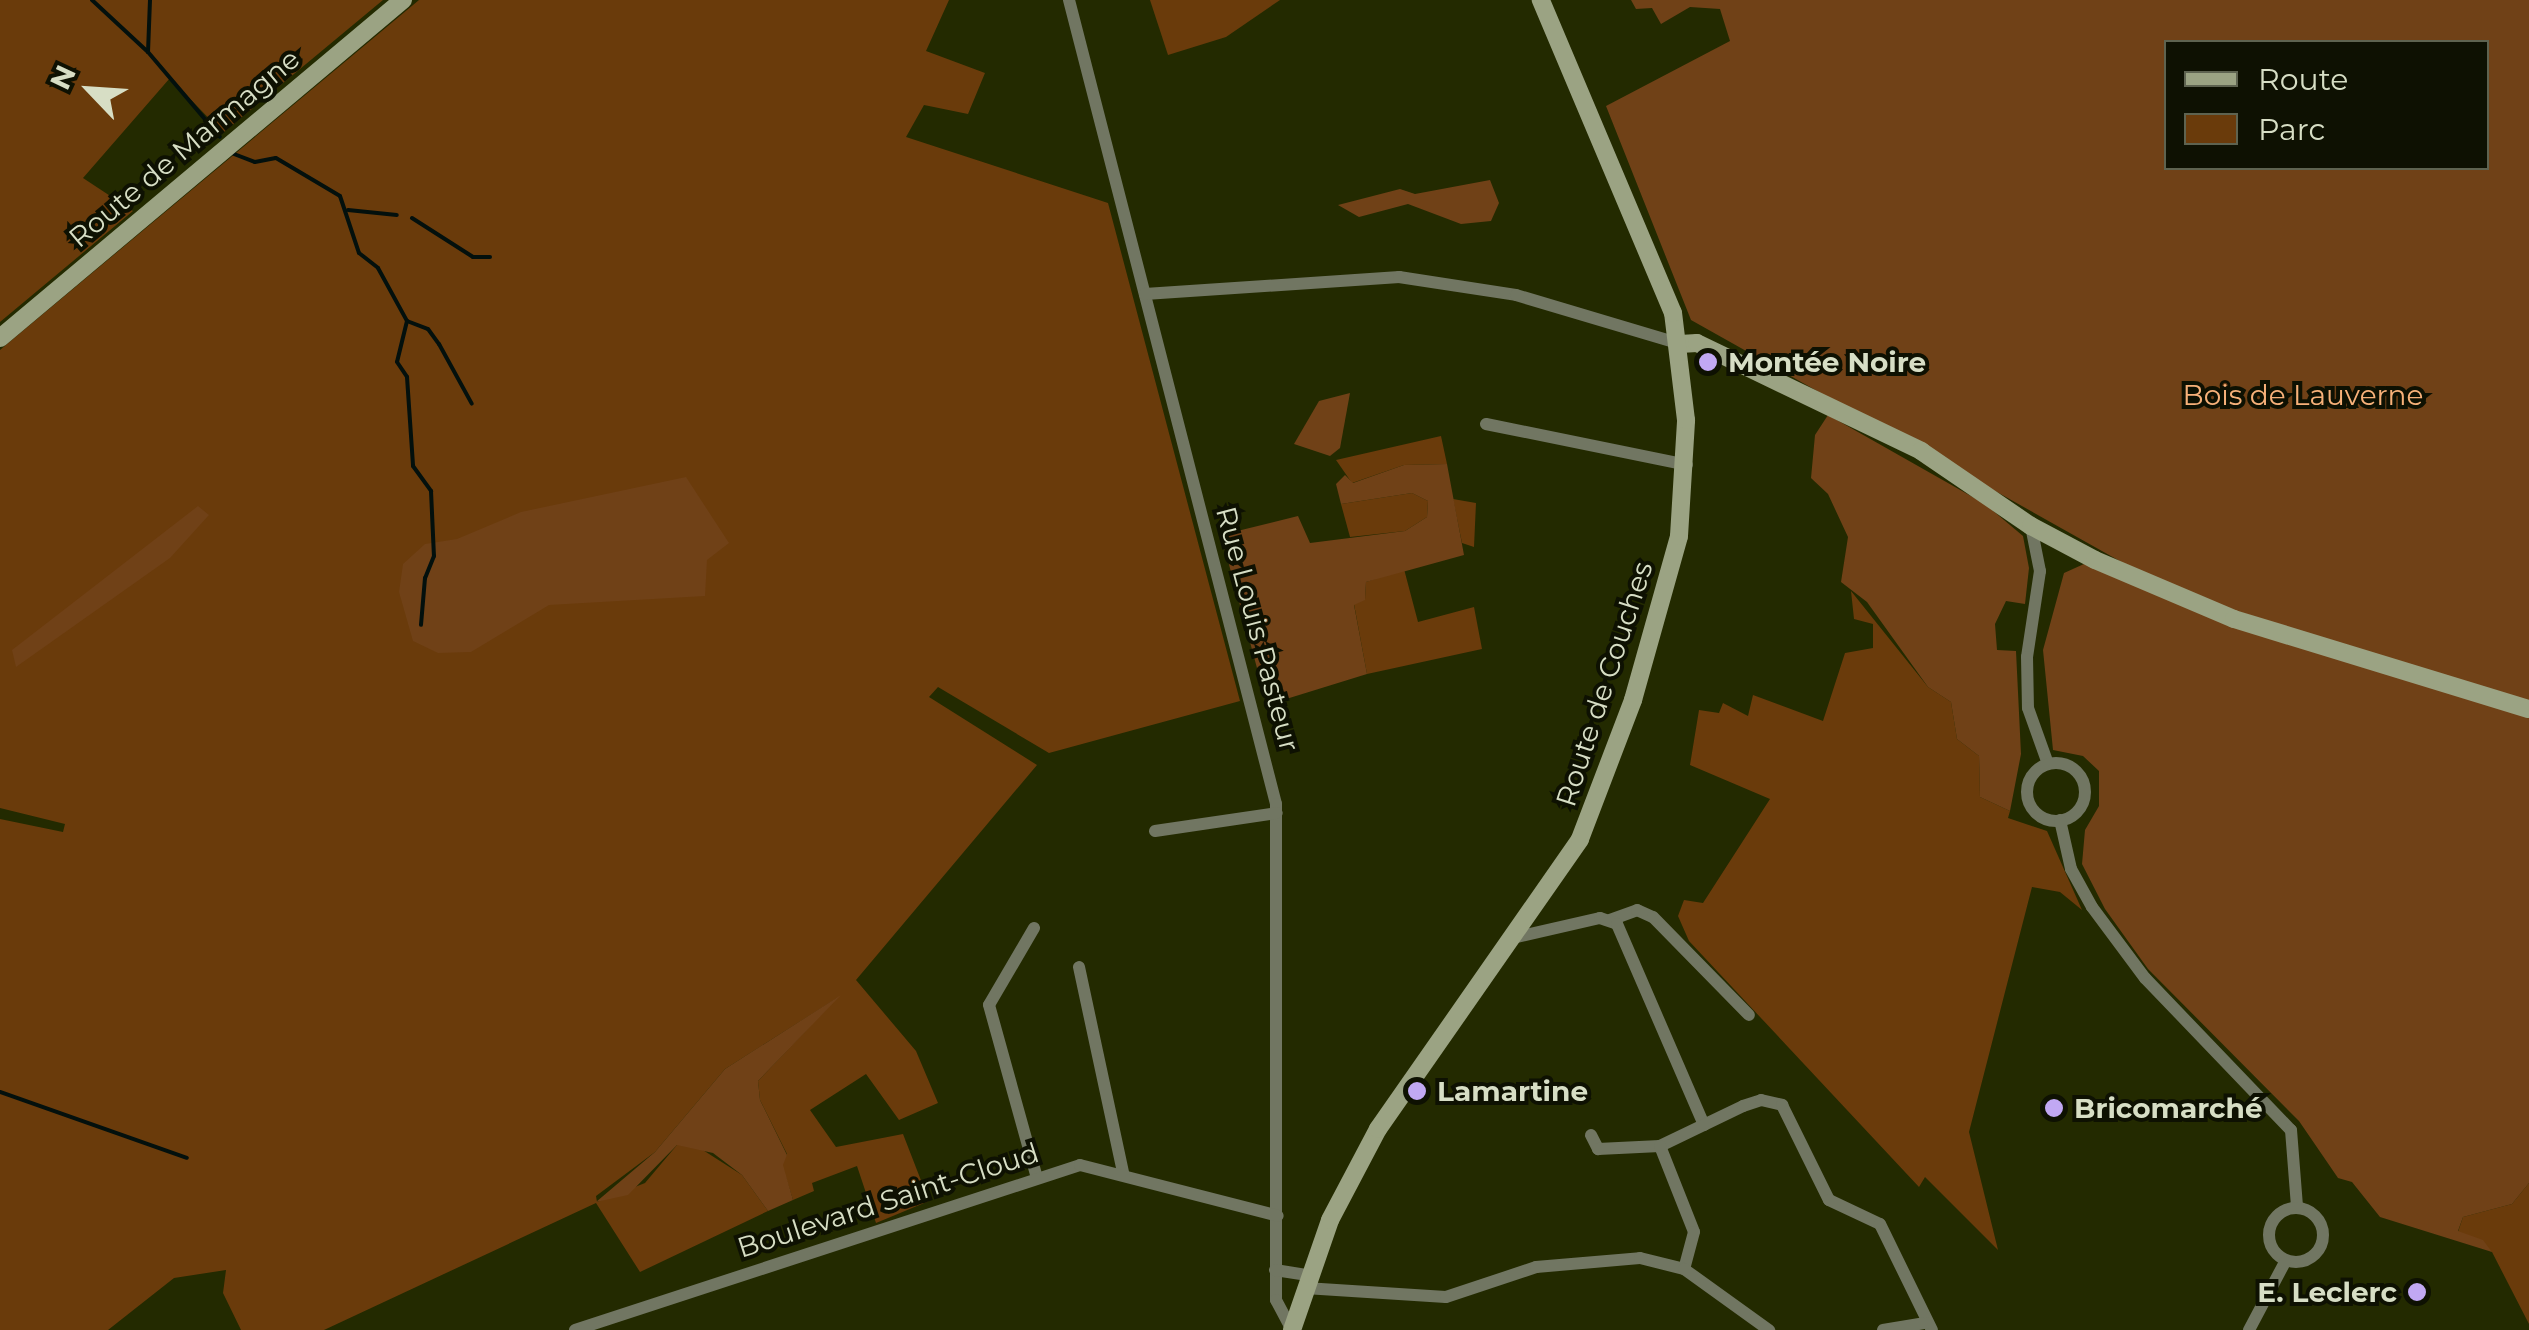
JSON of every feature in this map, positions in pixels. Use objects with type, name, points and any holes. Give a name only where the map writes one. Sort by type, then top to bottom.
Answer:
[{"type":"main road","name":"Route de Marmagne","points":[[0,338],[403,0]]},
{"type":"main road","name":"Route de Couches","points":[[1292,1330],[1330,1220],[1378,1129],[1570,858],[1600,791],[1672,570],[1687,464],[1680,344],[1632,206],[1541,0]]},
{"type":"main road","points":[[1680,344],[1697,343],[1921,451],[2032,526],[2234,619],[2529,709]]},
{"type":"street","name":"Rue Louis Pasteur","points":[[1069,0],[1277,813],[1276,1286],[1292,1330]]},
{"type":"street","points":[[1145,294],[1399,276],[1516,295],[1680,344]]},
{"type":"street","points":[[1486,424],[1687,464]]},
{"type":"street","points":[[2032,526],[2040,571],[2027,656],[2028,708],[2048,764]]},
{"type":"street","points":[[2048,764],[2069,766],[2085,790],[2079,809],[2060,820],[2043,818],[2027,797],[2030,780],[2048,764]]},
{"type":"street","points":[[1155,831],[1277,813]]},
{"type":"street","points":[[2060,820],[2070,870],[2102,921],[2145,978],[2291,1130],[2297,1208]]},
{"type":"street","points":[[1517,936],[1610,920],[1637,910],[1653,917],[1750,1015]]},
{"type":"street","points":[[1610,920],[1621,930],[1704,1125]]},
{"type":"street","points":[[1034,928],[989,1005],[1036,1175]]},
{"type":"street","points":[[1079,967],[1123,1172]]},
{"type":"street","points":[[1591,1136],[1598,1149],[1660,1146],[1761,1100],[1782,1105],[1829,1200],[1880,1224],[1928,1327],[1884,1330]]},
{"type":"street","points":[[1660,1146],[1694,1232],[1684,1269]]},
{"type":"street","name":"Boulevard Saint-Cloud","points":[[574,1330],[1036,1175],[1080,1165],[1123,1172],[1278,1216]]},
{"type":"street","points":[[2297,1208],[2317,1217],[2324,1238],[2310,1260],[2286,1262],[2272,1251],[2269,1228],[2282,1211],[2297,1208]]},
{"type":"street","points":[[1276,1270],[1307,1282],[1432,1298],[1536,1267],[1640,1258],[1684,1269],[1769,1330]]},
{"type":"street","points":[[2248,1330],[2286,1262]]},
{"type":"street","points":[[1276,1286],[1297,1310]]},
{"type":"green space","points":[[0,0],[383,0],[223,133],[170,78],[83,178],[133,211],[0,322]]},
{"type":"green space","points":[[419,0],[949,0],[926,51],[985,73],[968,114],[924,105],[906,137],[1108,203],[1240,701],[1049,753],[938,687],[929,697],[1037,765],[856,980],[916,1051],[938,1103],[899,1120],[866,1074],[810,1110],[836,1147],[903,1134],[929,1201],[876,1223],[857,1166],[812,1183],[814,1191],[793,1200],[782,1165],[787,1154],[760,1100],[758,1081],[837,998],[725,1069],[655,1152],[596,1196],[597,1202],[645,1183],[677,1145],[695,1145],[742,1175],[768,1211],[640,1272],[596,1203],[324,1330],[241,1330],[223,1293],[226,1270],[174,1278],[108,1330],[0,1330],[0,819],[63,832],[65,824],[0,808],[0,350]]},
{"type":"green space","points":[[1150,0],[1280,0],[1226,37],[1168,55]]},
{"type":"green space","name":"Bois de Lauverne","points":[[1631,0],[2529,0],[2529,702],[2233,610],[2134,569],[1691,320],[1606,106],[1730,41],[1720,9],[1690,7],[1661,24],[1652,8],[1636,9]]},
{"type":"green space","points":[[1490,180],[1499,203],[1491,221],[1461,224],[1408,204],[1359,217],[1338,205],[1400,189],[1415,194]]},
{"type":"green space","points":[[1350,393],[1340,448],[1330,456],[1294,444],[1319,401]]},
{"type":"green space","points":[[1828,415],[1985,504],[2023,536],[2029,568],[2025,604],[2006,601],[1995,624],[1997,650],[2016,651],[2021,754],[2010,811],[1980,797],[1979,756],[1957,739],[1951,702],[1928,687],[1867,602],[1841,582],[1848,537],[1828,494],[1811,478],[1815,435]]},
{"type":"green space","points":[[1441,436],[1447,464],[1404,465],[1352,483],[1336,460]]},
{"type":"green space","points":[[1447,464],[1464,555],[1366,582],[1365,600],[1354,605],[1367,674],[1267,705],[1221,535],[1298,516],[1310,543],[1405,531],[1427,517],[1428,501],[1412,493],[1341,504],[1336,484],[1345,475],[1353,483],[1404,465]]},
{"type":"green space","points":[[686,477],[729,543],[707,560],[705,596],[549,605],[471,652],[438,653],[413,641],[399,592],[403,564],[425,544],[457,539],[521,512]]},
{"type":"green space","points":[[1412,493],[1428,501],[1427,517],[1405,531],[1350,537],[1341,504]]},
{"type":"green space","points":[[1453,499],[1476,503],[1474,547],[1462,543]]},
{"type":"green space","points":[[198,506],[209,515],[170,558],[16,667],[12,650]]},
{"type":"green space","points":[[2084,564],[2529,717],[2529,1183],[2512,1204],[2463,1217],[2458,1231],[2483,1240],[2492,1252],[2380,1217],[2352,1182],[2338,1178],[2299,1121],[2148,969],[2105,909],[2082,864],[2085,830],[2099,806],[2099,771],[2083,756],[2053,750],[2043,650],[2064,573]]},
{"type":"green space","points":[[1404,569],[1418,622],[1474,607],[1482,649],[1367,674],[1354,604],[1365,599],[1366,582]]},
{"type":"green space","points":[[1851,591],[1928,687],[1951,702],[1957,739],[1979,756],[1980,797],[2010,811],[2008,818],[2047,831],[2082,910],[2060,892],[2032,887],[1969,1132],[1998,1250],[1925,1177],[1919,1187],[1689,941],[1678,916],[1684,900],[1703,903],[1770,799],[1690,765],[1699,710],[1719,713],[1723,703],[1748,716],[1753,695],[1823,721],[1845,653],[1873,648],[1873,624],[1854,619]]},
{"type":"green space","points":[[841,995],[758,1081],[760,1100],[787,1155],[783,1165],[793,1200],[768,1211],[742,1175],[713,1153],[677,1145],[628,1195],[596,1202],[655,1152],[725,1069]]},
{"type":"green space","points":[[2529,1183],[2529,1324],[2492,1252],[2458,1232],[2463,1217],[2512,1204]]},
{"type":"waterway","points":[[92,0],[148,52]]},
{"type":"waterway","points":[[150,0],[148,52],[220,137]]},
{"type":"waterway","points":[[234,154],[255,162],[276,158],[340,196],[359,253],[378,268],[407,321],[428,329],[472,404]]},
{"type":"waterway","points":[[348,210],[397,215]]},
{"type":"waterway","points":[[412,218],[473,257],[490,257]]},
{"type":"waterway","points":[[407,321],[397,362],[407,377],[413,466],[431,491],[434,556],[425,578],[421,625]]},
{"type":"waterway","points":[[0,1092],[187,1158]]},
{"type":"place","name":"Montée Noire","points":[[1708,362]]},
{"type":"place","name":"Lamartine","points":[[1417,1091]]},
{"type":"place","name":"Bricomarché","points":[[2054,1108]]},
{"type":"place","name":"E. Leclerc","points":[[2417,1292]]}]
